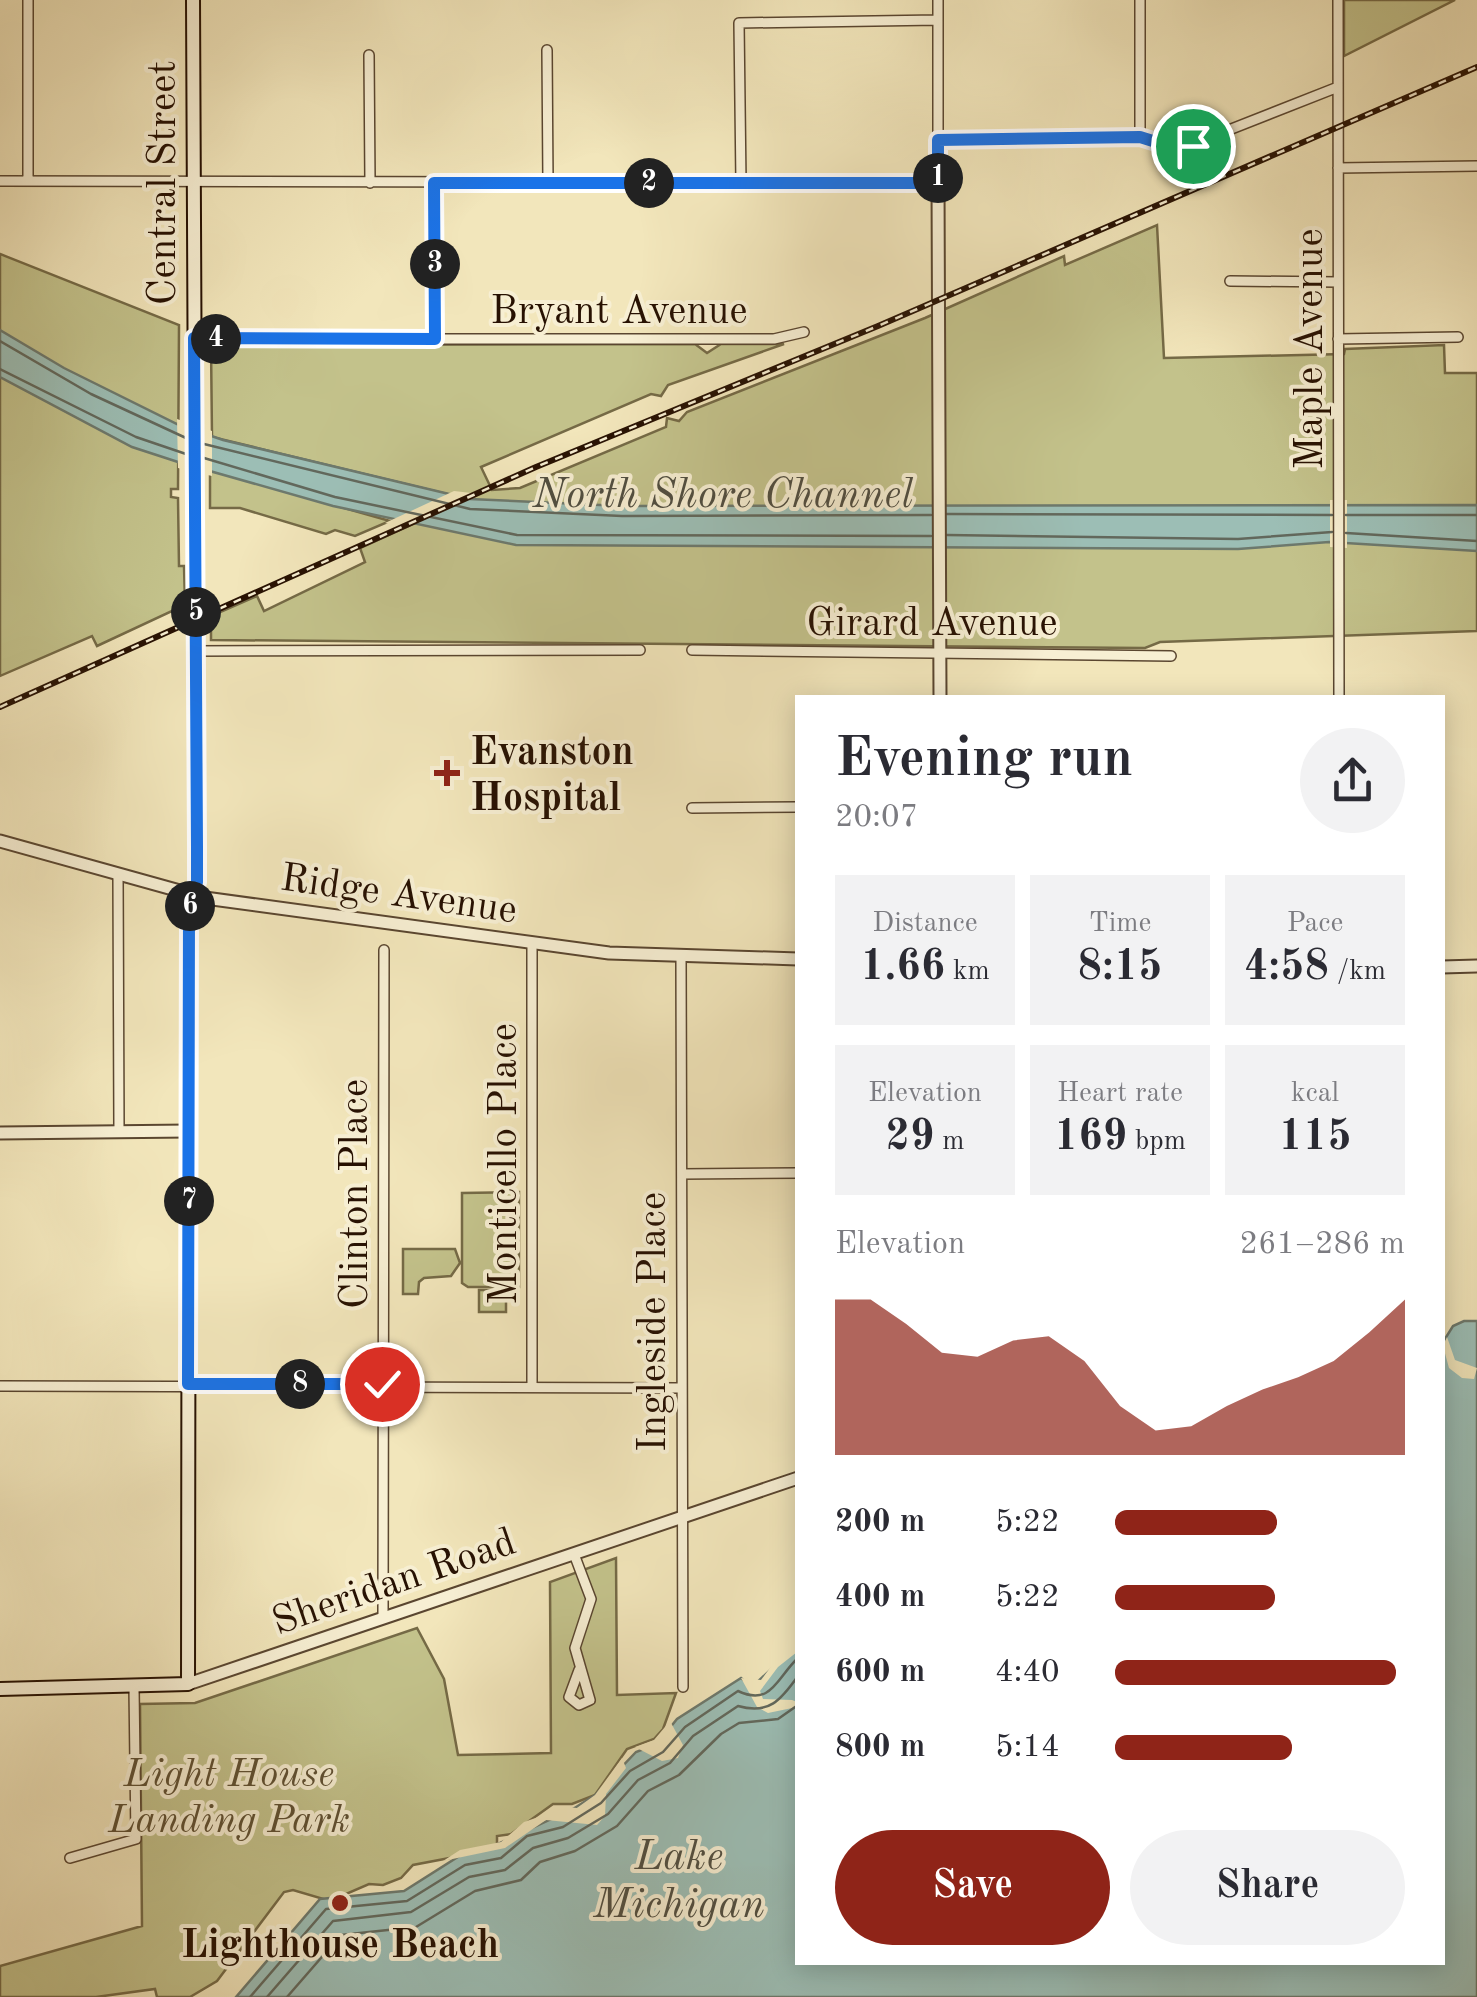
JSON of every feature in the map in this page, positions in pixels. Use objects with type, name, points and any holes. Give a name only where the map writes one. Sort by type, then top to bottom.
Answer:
[{"type":"main road","name":"Central Street","points":[[188,1684],[189,1131],[193,896],[197,864],[193,0]]},
{"type":"main road","name":"Sheridan Road","points":[[0,1689],[188,1684]]},
{"type":"street","points":[[28,0],[28,182]]},
{"type":"street","points":[[938,0],[940,695]]},
{"type":"street","points":[[1140,0],[1140,137]]},
{"type":"street","name":"Maple Avenue","points":[[1338,0],[1339,695]]},
{"type":"street","points":[[741,183],[739,24],[938,20]]},
{"type":"street","points":[[546,50],[548,183]]},
{"type":"street","points":[[369,55],[370,183]]},
{"type":"street","points":[[938,140],[1140,137],[1183,148],[1338,87]]},
{"type":"street","points":[[1338,168],[1477,166]]},
{"type":"street","points":[[0,181],[938,183]]},
{"type":"street","points":[[434,183],[435,339]]},
{"type":"street","points":[[1230,281],[1338,282]]},
{"type":"street","name":"Bryant Avenue","points":[[194,338],[774,339],[804,332]]},
{"type":"street","points":[[1338,339],[1458,337]]},
{"type":"street","points":[[196,650],[640,650]]},
{"type":"street","name":"Girard Avenue","points":[[692,650],[1171,656]]},
{"type":"street","points":[[692,808],[795,807]]},
{"type":"street","name":"Ridge Avenue","points":[[0,841],[193,896],[532,944],[681,956],[795,958]]},
{"type":"street","points":[[118,875],[119,1131]]},
{"type":"street","name":"Monticello Place","points":[[532,944],[532,1385]]},
{"type":"street","name":"Clinton Place","points":[[383,1618],[384,950]]},
{"type":"street","name":"Ingleside Place","points":[[681,956],[684,1687]]},
{"type":"street","points":[[1445,967],[1477,966]]},
{"type":"street","points":[[0,1132],[189,1131]]},
{"type":"street","points":[[682,1174],[795,1173]]},
{"type":"street","points":[[0,1386],[382,1384],[681,1388]]},
{"type":"street","name":"Sheridan Road","points":[[188,1684],[795,1479]]},
{"type":"street","points":[[574,1554],[590,1599],[577,1636],[580,1670]]},
{"type":"street","points":[[70,1858],[136,1839],[134,1688]]},
{"type":"green space","points":[[1344,0],[1455,0],[1344,56]]},
{"type":"green space","points":[[1157,225],[1164,358],[1344,354],[1345,349],[1444,345],[1445,373],[1477,373],[1477,631],[1160,642],[1145,648],[211,640],[211,616],[257,596],[264,611],[365,562],[360,548],[468,499],[212,437],[211,345],[695,344],[707,353],[721,344],[784,344],[668,385],[661,396],[651,394],[481,467],[492,490],[520,488],[666,427],[667,418],[679,421],[687,412],[925,318],[1064,256],[1065,265]]},
{"type":"green space","points":[[0,254],[179,325],[178,489],[171,489],[171,497],[178,498],[179,566],[184,566],[185,605],[97,646],[92,636],[0,676]]},
{"type":"green space","points":[[210,470],[390,521],[355,536],[335,530],[326,534],[240,508],[210,508]]},
{"type":"green space","points":[[519,1192],[519,1287],[468,1287],[462,1283],[462,1193]]},
{"type":"green space","points":[[403,1249],[455,1249],[460,1263],[451,1276],[424,1278],[419,1282],[418,1294],[403,1294]]},
{"type":"green space","points":[[479,1290],[506,1290],[506,1312],[479,1312]]},
{"type":"green space","name":"Light House Landing Park","points":[[616,1558],[617,1695],[676,1693],[663,1729],[654,1739],[627,1749],[595,1795],[572,1804],[553,1804],[511,1834],[497,1836],[497,1849],[413,1865],[401,1878],[383,1885],[369,1884],[330,1901],[293,1890],[284,1892],[217,1981],[190,1997],[157,1997],[155,1989],[96,1997],[0,1997],[0,1966],[142,1926],[140,1704],[195,1703],[417,1628],[444,1679],[458,1755],[551,1753],[550,1582]]},
{"type":"water","points":[[0,330],[64,368],[177,424],[223,440],[470,499],[622,506],[1477,505],[1477,551],[1329,542],[1238,549],[516,545],[333,506],[132,447],[0,377]]},
{"type":"water","name":"Lake Michigan","points":[[1477,1321],[1477,1997],[236,1997],[320,1899],[404,1891],[461,1855],[487,1849],[573,1809],[595,1795],[636,1752],[657,1744],[677,1719],[741,1678],[752,1687],[795,1647],[795,1965],[1445,1965],[1445,1339],[1453,1326]]},
{"type":"pier","points":[[177,419],[212,431],[212,476],[178,468]]},
{"type":"pier","points":[[454,491],[480,494],[404,528],[385,523]]},
{"type":"pier","points":[[1330,500],[1347,500],[1347,548],[1330,547]]},
{"type":"pier","points":[[1447,1337],[1455,1360],[1477,1368],[1474,1379],[1462,1378],[1449,1368]]},
{"type":"pier","points":[[795,1643],[795,1654],[778,1667],[760,1691],[763,1699],[792,1700],[795,1707],[768,1713],[757,1707],[741,1678],[761,1680]]},
{"type":"pier","points":[[670,1721],[683,1745],[678,1758],[662,1761],[635,1747],[654,1740]]},
{"type":"pier","points":[[622,1758],[626,1768],[606,1794],[605,1816],[597,1825],[546,1820],[505,1848],[443,1861],[460,1850],[501,1842],[524,1822],[567,1807],[577,1808],[595,1795]]},
{"type":"railway","points":[[0,707],[536,467],[878,326],[1477,67]]},
{"type":"place","name":"Evanston Hospital","points":[[447,773]]},
{"type":"place","name":"Lighthouse Beach","points":[[340,1903]]},
{"type":"route","points":[[382,1384],[188,1384],[189,911],[197,882],[194,338],[435,339],[434,183],[938,183],[938,140],[1140,137],[1172,147],[1193,146]]},
{"type":"water label","name":"North Shore Channel","points":[[723,492]]}]
